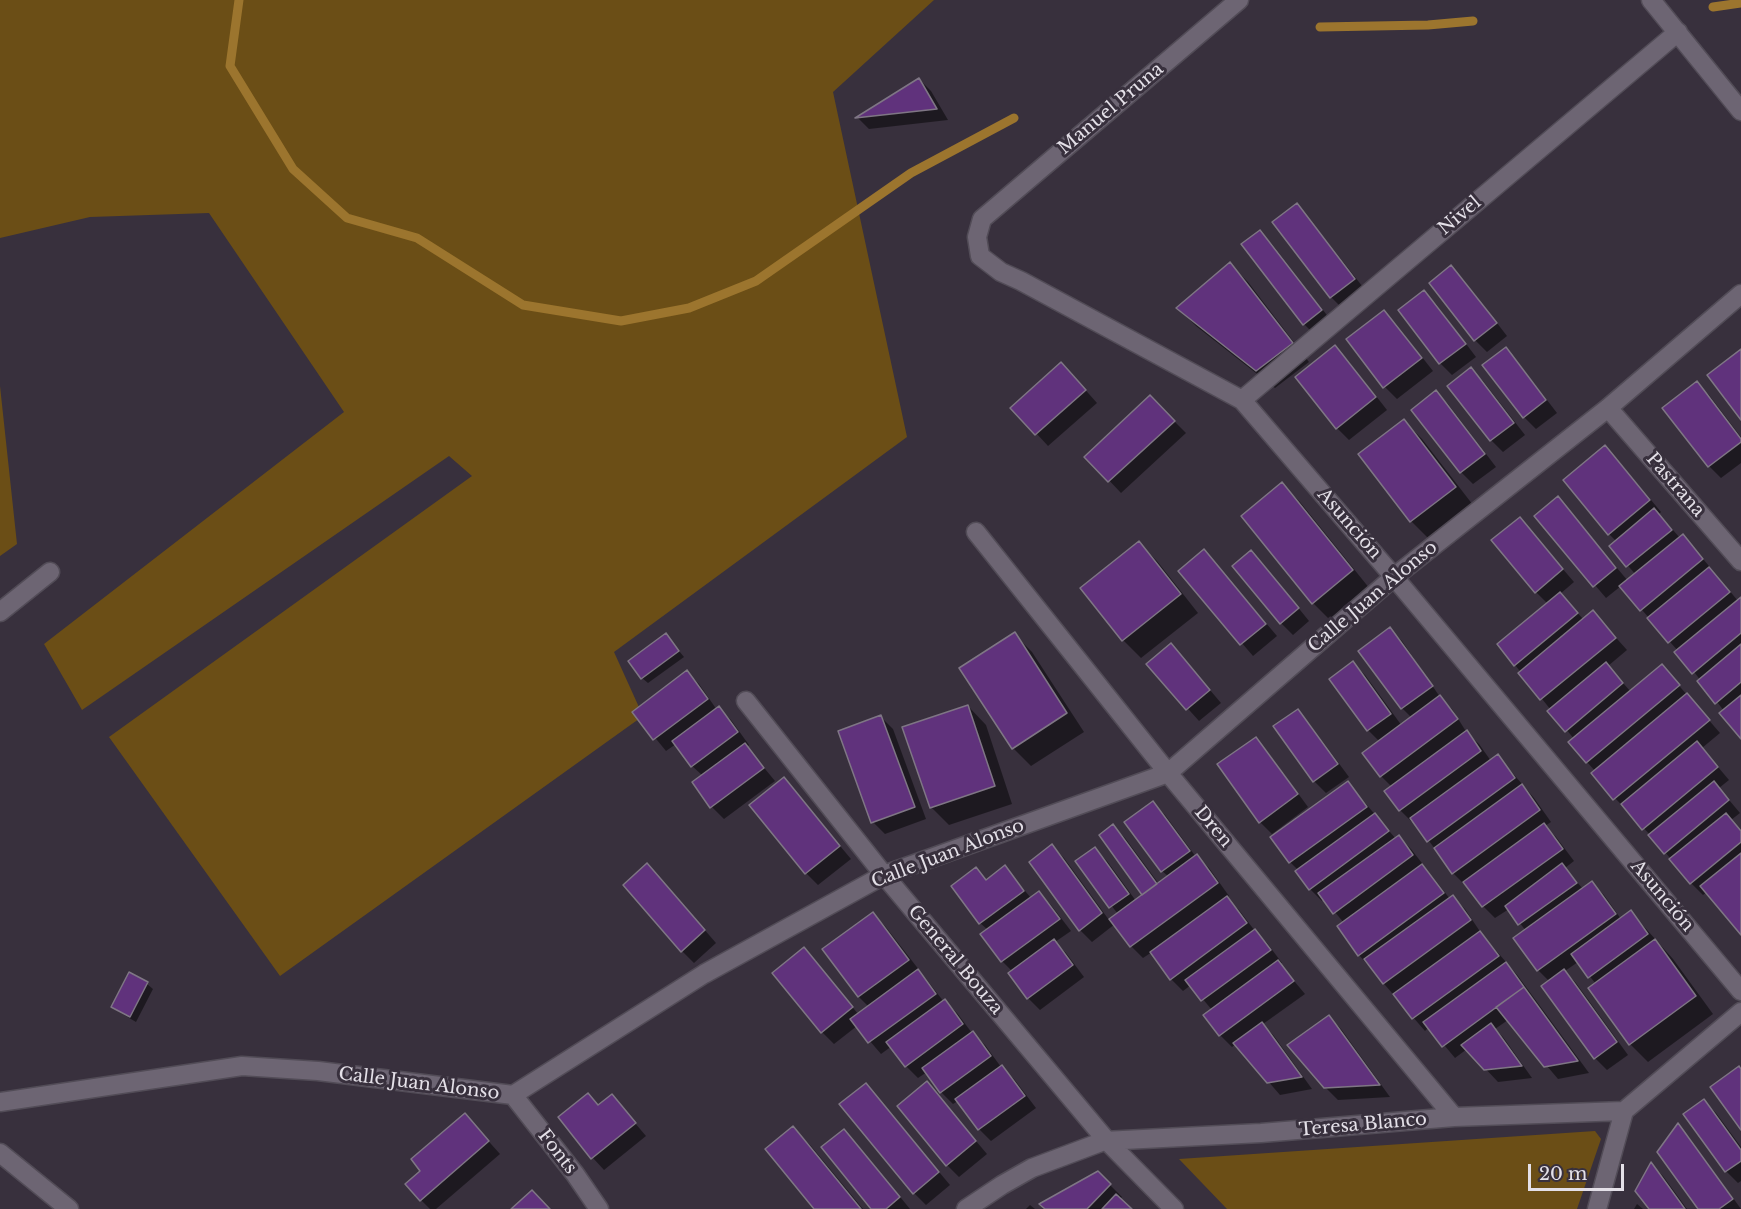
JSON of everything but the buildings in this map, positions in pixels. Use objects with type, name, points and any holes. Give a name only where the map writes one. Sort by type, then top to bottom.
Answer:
[{"type":"street","name":"Manuel Pruna","points":[[982,219],[1239,0]]},
{"type":"street","points":[[1651,0],[1741,111]]},
{"type":"street","name":"Nivel","points":[[1242,400],[1678,32]]},
{"type":"street","name":"Asunción","points":[[982,219],[977,237],[980,256],[1001,272],[1242,400],[1394,577],[1741,991]]},
{"type":"street","name":"Calle Juan Alonso","points":[[0,1102],[242,1066],[318,1071],[513,1095],[704,974],[884,875],[1168,773],[1394,577],[1608,408],[1741,294]]},
{"type":"street","name":"Pastrana","points":[[1608,408],[1741,561]]},
{"type":"street","name":"Dren","points":[[976,532],[1168,773],[1454,1117]]},
{"type":"street","points":[[0,612],[50,572]]},
{"type":"street","name":"General Bouza","points":[[746,701],[884,875],[1107,1141],[1174,1209]]},
{"type":"street","points":[[1597,1209],[1624,1111],[1741,1012]]},
{"type":"street","name":"Fonts","points":[[513,1095],[575,1174],[599,1209]]},
{"type":"street","name":"Teresa Blanco","points":[[966,1209],[1032,1168],[1107,1141],[1261,1133],[1454,1117],[1624,1111]]},
{"type":"street","points":[[0,1154],[69,1209]]},
{"type":"shaded area","points":[[0,0],[934,0],[833,92],[907,437],[614,652],[643,716],[280,976],[109,737],[472,476],[449,456],[82,710],[44,644],[344,412],[209,213],[90,217],[0,238]]},
{"type":"shaded area","points":[[0,386],[17,544],[0,556]]},
{"type":"shaded area","points":[[1595,1131],[1601,1139],[1577,1209],[1227,1209],[1179,1159]]},
{"type":"waterway","points":[[239,0],[230,66],[293,169],[347,218],[417,238],[523,305],[621,321],[689,308],[756,281],[911,173],[1014,118]]},
{"type":"waterway","points":[[1713,7],[1741,3]]},
{"type":"waterway","points":[[1320,27],[1428,25],[1473,21]]}]
